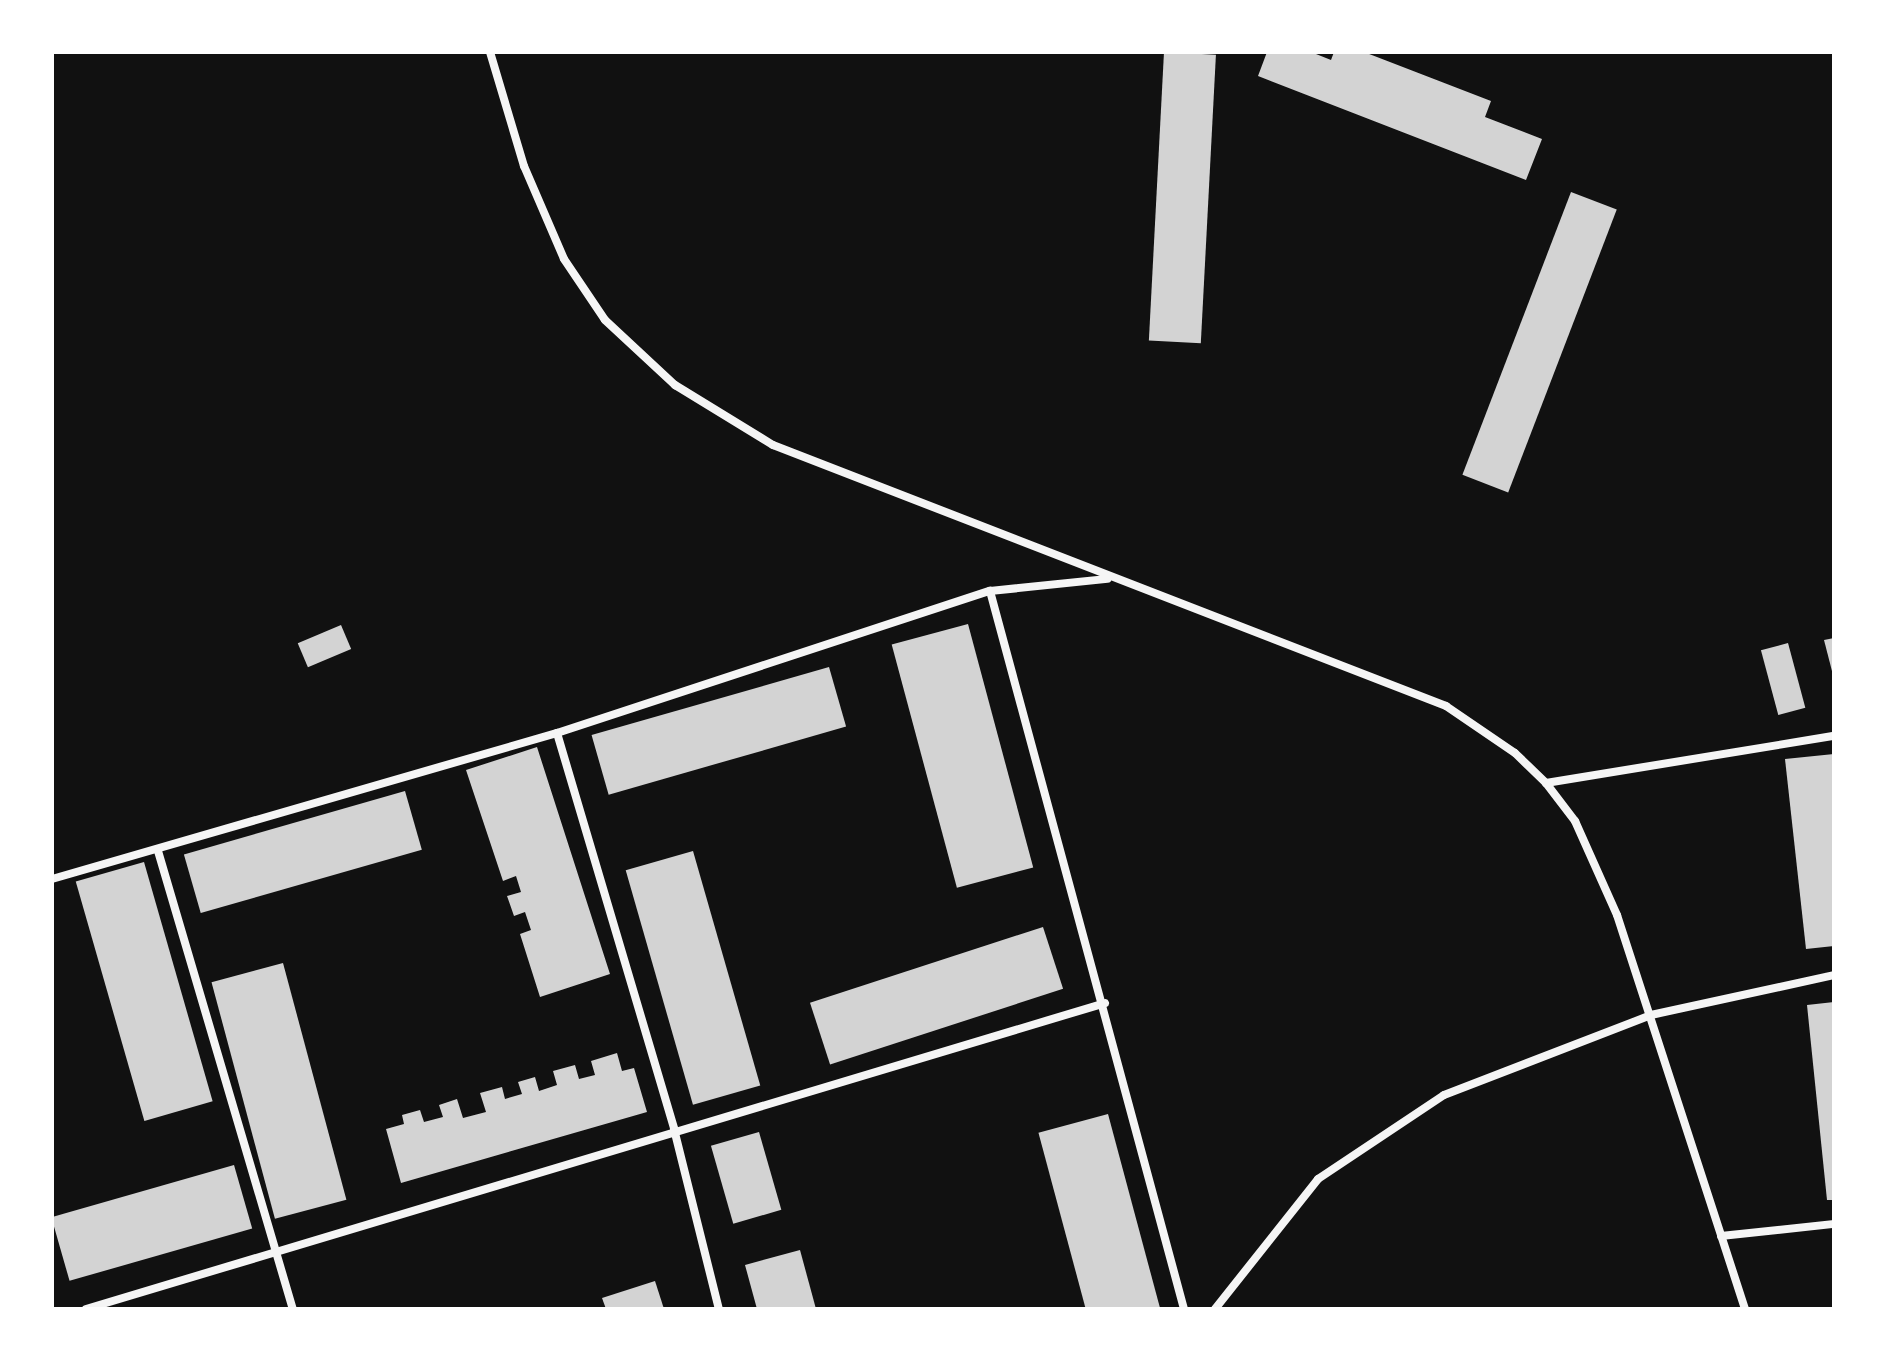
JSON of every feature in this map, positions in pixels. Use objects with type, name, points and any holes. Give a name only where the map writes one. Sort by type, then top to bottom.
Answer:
[{"type":"street","points":[[490,52],[524,166],[564,259],[605,320],[675,385],[773,445],[1446,706],[1515,753],[1546,783],[1581,834],[1617,915],[1745,1309]]},
{"type":"street","points":[[52,879],[158,851],[557,733],[990,591],[1112,578]]},
{"type":"street","points":[[990,591],[1105,1003],[1184,1309]]},
{"type":"street","points":[[557,733],[674,1129],[719,1309]]},
{"type":"street","points":[[1546,783],[1834,736]]},
{"type":"street","points":[[158,851],[293,1309]]},
{"type":"street","points":[[1215,1309],[1318,1179],[1444,1095],[1651,1015],[1834,975]]},
{"type":"street","points":[[86,1309],[674,1129],[1105,1003]]},
{"type":"street","points":[[1721,1236],[1834,1224]]},
{"type":"building","points":[[1164,52],[1216,55],[1201,343],[1149,341]]},
{"type":"building","points":[[1267,52],[1311,52],[1331,60],[1334,52],[1364,52],[1491,101],[1485,117],[1542,139],[1526,180],[1258,76]]},
{"type":"building","points":[[1571,192],[1617,210],[1508,492],[1462,475]]},
{"type":"building","points":[[968,624],[1033,867],[957,888],[892,644]]},
{"type":"building","points":[[341,625],[351,649],[308,667],[298,643]]},
{"type":"building","points":[[1834,638],[1834,675],[1833,675],[1824,640]]},
{"type":"building","points":[[1788,643],[1805,708],[1778,715],[1761,650]]},
{"type":"building","points":[[829,667],[846,727],[609,795],[592,735]]},
{"type":"building","points":[[537,747],[610,974],[540,997],[520,934],[531,930],[525,912],[514,916],[507,896],[521,892],[516,876],[503,881],[466,770]]},
{"type":"building","points":[[1834,754],[1834,946],[1806,949],[1785,759]]},
{"type":"building","points":[[405,791],[422,850],[201,913],[184,854]]},
{"type":"building","points":[[693,851],[760,1086],[693,1105],[626,870]]},
{"type":"building","points":[[144,862],[213,1101],[144,1121],[76,882]]},
{"type":"building","points":[[1043,927],[1063,989],[830,1065],[810,1003]]},
{"type":"building","points":[[283,963],[346,1200],[275,1219],[212,982]]},
{"type":"building","points":[[1834,1002],[1834,1200],[1827,1200],[1807,1005]]},
{"type":"building","points":[[617,1053],[622,1071],[634,1068],[647,1112],[401,1183],[386,1129],[404,1124],[402,1115],[420,1110],[424,1122],[443,1117],[439,1105],[457,1099],[463,1118],[486,1112],[480,1093],[502,1087],[505,1099],[522,1094],[518,1082],[535,1077],[539,1091],[557,1085],[553,1071],[575,1065],[579,1079],[595,1075],[591,1061]]},
{"type":"building","points":[[1108,1114],[1160,1309],[1086,1309],[1038,1133]]},
{"type":"building","points":[[759,1132],[781,1210],[733,1224],[711,1146]]},
{"type":"building","points":[[234,1165],[252,1228],[70,1281],[52,1217]]},
{"type":"building","points":[[800,1250],[816,1309],[757,1309],[745,1265]]},
{"type":"building","points":[[655,1281],[664,1309],[606,1309],[602,1298]]}]
